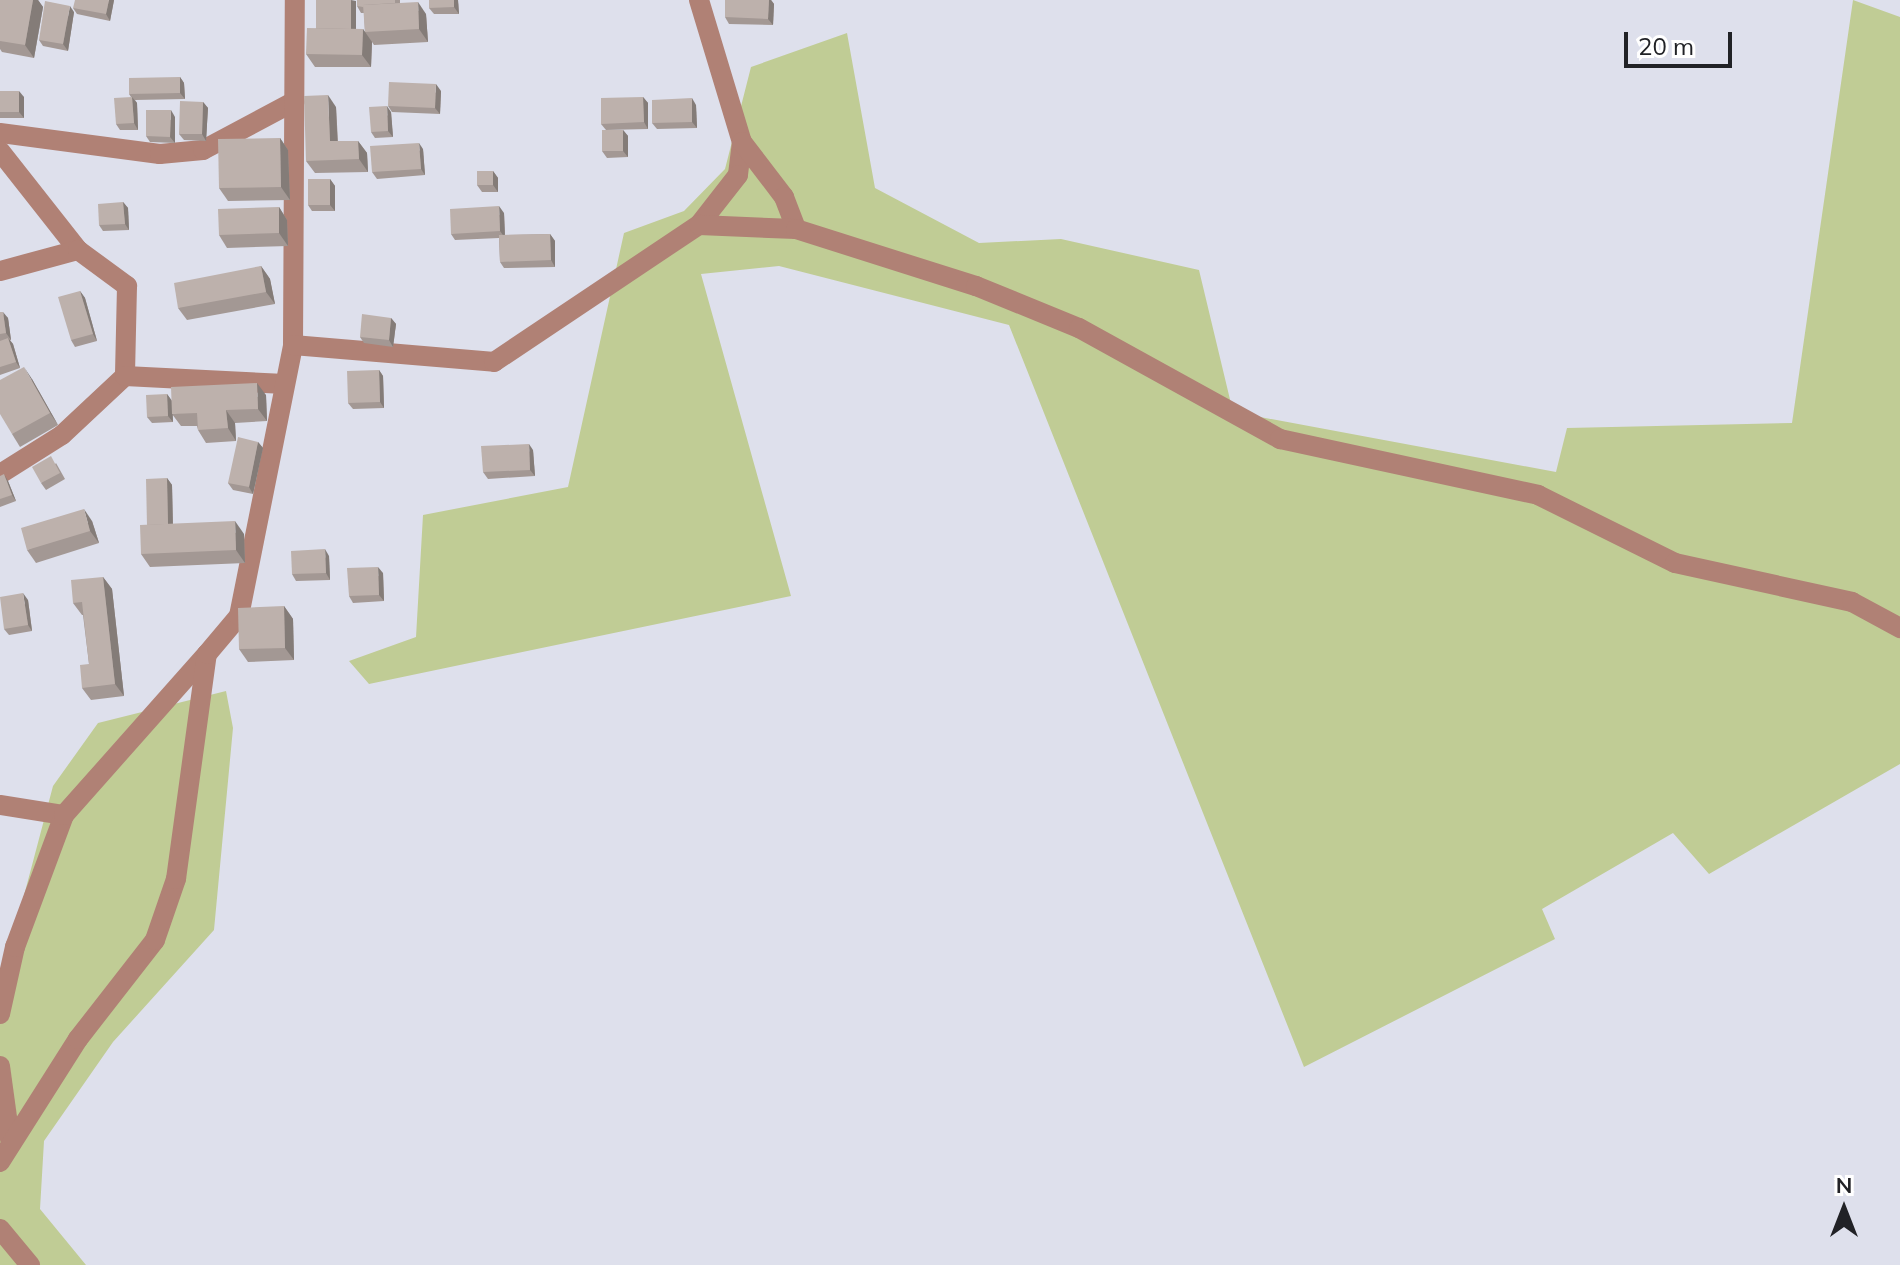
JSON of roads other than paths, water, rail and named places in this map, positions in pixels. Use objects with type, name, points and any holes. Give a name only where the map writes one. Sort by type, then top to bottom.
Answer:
[{"type":"street","points":[[0,1014],[15,947],[64,815],[239,616],[293,345],[295,0]]},
{"type":"street","points":[[293,345],[494,362],[699,225],[738,175],[742,142],[710,21],[699,0]]},
{"type":"street","points":[[710,21],[715,0]]},
{"type":"street","points":[[0,133],[160,154],[203,150],[295,101]]},
{"type":"street","points":[[742,142],[784,197],[796,229]]},
{"type":"street","points":[[0,151],[78,250],[127,286],[125,376],[62,435],[0,474]]},
{"type":"street","points":[[699,225],[796,229],[1079,328],[1280,439],[1538,495],[1675,563],[1852,602],[1900,628]]},
{"type":"street","points":[[0,271],[78,250]]},
{"type":"street","points":[[125,376],[285,384]]},
{"type":"street","points":[[0,1162],[10,1139],[155,940],[176,879],[207,654]]},
{"type":"street","points":[[2,799],[64,815]]},
{"type":"street","points":[[0,1066],[10,1139]]},
{"type":"street","points":[[0,1229],[30,1265]]}]
